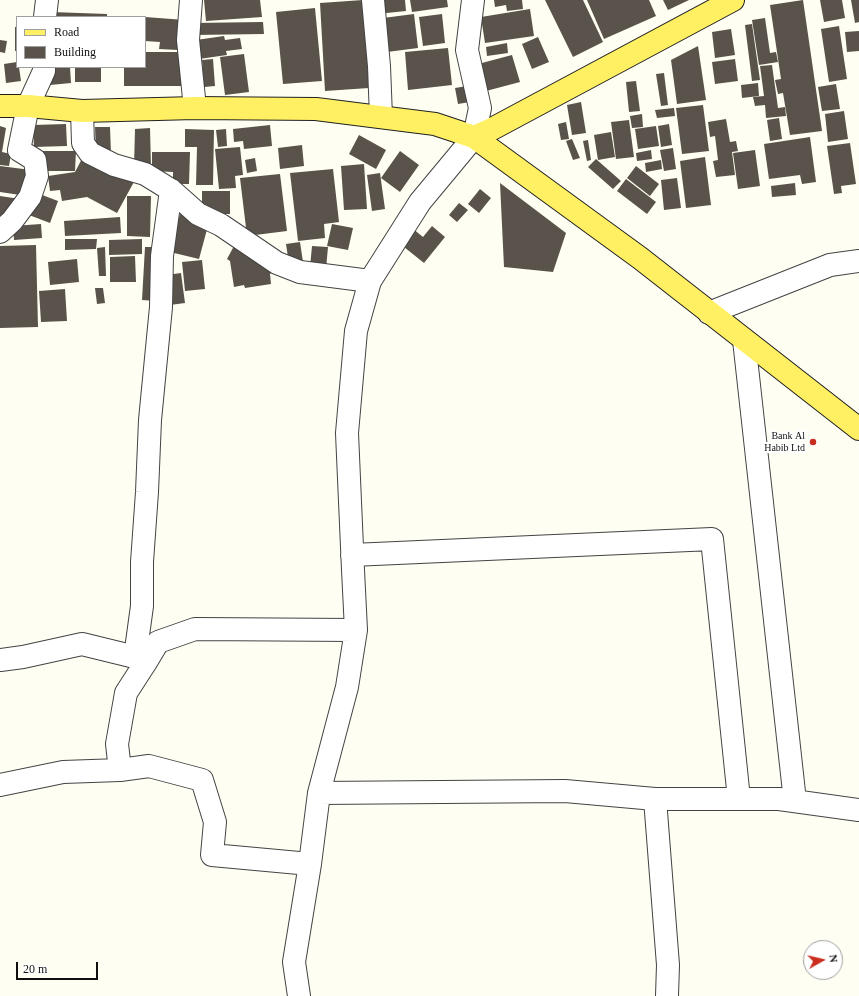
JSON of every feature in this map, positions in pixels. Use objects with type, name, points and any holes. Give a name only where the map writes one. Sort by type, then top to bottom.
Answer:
[{"type":"main road","points":[[474,137],[492,129],[733,0]]},
{"type":"main road","points":[[0,106],[28,106],[82,111],[194,108],[316,109],[435,124],[474,137],[640,258],[859,429]]},
{"type":"street","points":[[45,16],[47,0]]},
{"type":"street","points":[[191,0],[188,40],[194,108]]},
{"type":"street","points":[[373,0],[379,66],[381,117]]},
{"type":"street","points":[[299,996],[294,962],[310,864],[319,793],[346,687],[356,630],[347,434],[356,331],[370,281],[420,202],[474,137],[480,108],[467,50],[473,0]]},
{"type":"street","points":[[0,232],[12,221],[30,197],[37,176],[35,160],[19,150],[28,106],[44,68]]},
{"type":"street","points":[[82,111],[83,143],[90,153],[114,165],[145,174],[171,190],[198,214],[221,225],[277,263],[300,272],[370,281]]},
{"type":"street","points":[[141,659],[142,562],[150,420],[161,306],[162,256],[171,190]]},
{"type":"street","points":[[709,313],[830,265],[859,261]]},
{"type":"street","points":[[744,340],[796,801]]},
{"type":"street","points":[[352,555],[712,539],[739,799]]},
{"type":"street","points":[[120,770],[117,744],[126,693],[141,659],[158,642],[195,629],[356,630]]},
{"type":"street","points":[[0,660],[23,657],[82,644],[141,659]]},
{"type":"street","points":[[0,785],[63,772],[120,770],[149,766],[202,780],[214,822],[212,855],[310,864]]},
{"type":"street","points":[[319,793],[565,791],[655,799],[780,799],[859,810]]},
{"type":"street","points":[[655,799],[668,965],[667,996]]},
{"type":"building","points":[[204,0],[260,0],[262,17],[206,21]]},
{"type":"building","points":[[363,0],[369,88],[325,91],[320,3]]},
{"type":"building","points":[[375,0],[405,0],[406,11],[377,14]]},
{"type":"building","points":[[410,0],[447,0],[448,7],[412,12]]},
{"type":"building","points":[[494,0],[522,0],[523,9],[507,11],[506,5],[495,7]]},
{"type":"building","points":[[545,0],[583,0],[603,42],[573,57]]},
{"type":"building","points":[[587,0],[649,0],[656,16],[604,39]]},
{"type":"building","points":[[663,0],[689,0],[668,10]]},
{"type":"building","points":[[803,0],[822,131],[790,135],[783,93],[778,94],[775,80],[781,79],[770,5]]},
{"type":"building","points":[[820,0],[842,0],[845,18],[824,22]]},
{"type":"building","points":[[851,0],[859,0],[859,22],[855,23]]},
{"type":"building","points":[[315,8],[322,81],[283,84],[276,12]]},
{"type":"building","points":[[530,9],[534,36],[485,43],[481,17]]},
{"type":"building","points":[[51,12],[107,14],[107,16],[51,16]]},
{"type":"building","points":[[414,14],[418,48],[387,52],[383,18]]},
{"type":"building","points":[[442,14],[445,43],[423,46],[419,17]]},
{"type":"building","points":[[146,17],[185,20],[178,38],[178,50],[159,49],[160,42],[146,41]]},
{"type":"building","points":[[765,18],[770,53],[776,52],[778,62],[759,65],[752,20]]},
{"type":"building","points":[[263,22],[264,34],[194,35],[194,23]]},
{"type":"building","points":[[752,24],[760,80],[752,81],[745,25]]},
{"type":"building","points":[[839,26],[847,79],[829,82],[821,29]]},
{"type":"building","points":[[15,27],[16,27],[16,51]]},
{"type":"building","points":[[731,29],[735,55],[715,58],[712,32]]},
{"type":"building","points":[[859,31],[859,51],[847,52],[845,32]]},
{"type":"building","points":[[224,36],[225,40],[240,38],[242,49],[226,51],[227,55],[192,60],[189,41]]},
{"type":"building","points":[[538,37],[549,62],[532,69],[522,44]]},
{"type":"building","points":[[0,40],[7,41],[5,53],[0,52]]},
{"type":"building","points":[[507,43],[508,53],[487,56],[486,47]]},
{"type":"building","points":[[698,46],[706,100],[677,104],[671,60]]},
{"type":"building","points":[[448,48],[452,85],[408,90],[405,52]]},
{"type":"building","points":[[146,52],[186,52],[186,86],[124,86],[124,68],[146,68]]},
{"type":"building","points":[[244,54],[249,92],[225,95],[220,57]]},
{"type":"building","points":[[512,55],[520,82],[486,91],[478,64]]},
{"type":"building","points":[[213,59],[215,86],[204,87],[202,60]]},
{"type":"building","points":[[735,59],[738,81],[715,84],[712,62]]},
{"type":"building","points":[[16,62],[16,68],[19,68],[21,81],[6,83],[4,64]]},
{"type":"building","points":[[772,65],[778,108],[785,107],[786,116],[766,118],[765,105],[755,106],[753,97],[764,96],[760,66]]},
{"type":"building","points":[[48,68],[70,68],[71,83],[50,85]]},
{"type":"building","points":[[75,68],[101,68],[101,82],[75,82]]},
{"type":"building","points":[[664,73],[668,105],[661,106],[656,74]]},
{"type":"building","points":[[636,81],[640,111],[629,112],[626,82]]},
{"type":"building","points":[[758,83],[759,96],[742,98],[741,85]]},
{"type":"building","points":[[836,84],[840,109],[822,111],[818,87]]},
{"type":"building","points":[[473,85],[476,101],[458,104],[455,88]]},
{"type":"building","points":[[581,102],[586,133],[572,135],[567,105]]},
{"type":"building","points":[[703,105],[709,151],[682,154],[676,108]]},
{"type":"building","points":[[674,108],[675,116],[657,118],[655,110]]},
{"type":"building","points":[[844,111],[848,139],[828,142],[825,114]]},
{"type":"building","points":[[642,114],[643,127],[632,128],[630,116]]},
{"type":"building","points":[[779,118],[782,139],[770,141],[767,120]]},
{"type":"building","points":[[726,119],[730,142],[736,141],[738,151],[732,152],[735,175],[716,177],[713,161],[718,160],[715,136],[710,137],[708,122]]},
{"type":"building","points":[[629,120],[634,157],[616,159],[611,122]]},
{"type":"building","points":[[566,122],[569,139],[561,140],[558,124]]},
{"type":"building","points":[[66,124],[67,146],[34,147],[33,125]]},
{"type":"building","points":[[669,124],[672,145],[661,147],[658,126]]},
{"type":"building","points":[[270,125],[272,146],[244,149],[243,141],[234,142],[233,129]]},
{"type":"building","points":[[0,126],[6,128],[2,152],[11,154],[9,166],[0,165]]},
{"type":"building","points":[[656,126],[659,146],[638,149],[635,129]]},
{"type":"building","points":[[95,127],[110,127],[111,154],[96,154]]},
{"type":"building","points":[[150,128],[151,167],[134,167],[135,129]]},
{"type":"building","points":[[185,129],[214,130],[213,185],[196,185],[197,147],[185,147]]},
{"type":"building","points":[[226,129],[227,146],[218,147],[216,130]]},
{"type":"building","points":[[611,132],[615,157],[598,160],[594,135]]},
{"type":"building","points":[[359,135],[386,150],[376,169],[349,154]]},
{"type":"building","points":[[810,137],[816,182],[802,184],[800,175],[769,179],[764,144]]},
{"type":"building","points":[[572,139],[580,158],[573,160],[566,141]]},
{"type":"building","points":[[588,140],[591,160],[587,161],[583,141]]},
{"type":"building","points":[[850,143],[856,184],[841,186],[842,193],[834,194],[827,146]]},
{"type":"building","points":[[302,145],[304,166],[280,169],[278,148]]},
{"type":"building","points":[[240,147],[243,175],[235,176],[236,188],[219,189],[215,149]]},
{"type":"building","points":[[673,148],[676,169],[664,171],[660,150]]},
{"type":"building","points":[[651,150],[652,159],[637,161],[636,153]]},
{"type":"building","points":[[755,150],[760,186],[738,189],[733,153]]},
{"type":"building","points":[[41,151],[76,151],[75,171],[41,171]]},
{"type":"building","points":[[400,151],[419,165],[400,192],[381,178]]},
{"type":"building","points":[[152,152],[190,152],[189,184],[173,184],[173,172],[152,171]]},
{"type":"building","points":[[85,153],[135,180],[117,213],[87,197],[62,201],[60,190],[50,191],[48,176],[75,172]]},
{"type":"building","points":[[705,157],[711,205],[686,208],[680,161]]},
{"type":"building","points":[[255,158],[257,171],[247,173],[245,160]]},
{"type":"building","points":[[596,159],[621,181],[613,189],[588,167]]},
{"type":"building","points":[[661,160],[662,169],[646,172],[645,163]]},
{"type":"building","points":[[364,164],[367,209],[344,210],[341,166]]},
{"type":"building","points":[[0,166],[31,170],[27,196],[0,192]]},
{"type":"building","points":[[636,166],[659,184],[650,196],[627,178]]},
{"type":"building","points":[[333,169],[339,222],[324,224],[325,238],[298,241],[290,173]]},
{"type":"building","points":[[380,173],[385,209],[372,211],[367,175]]},
{"type":"building","points":[[280,174],[287,231],[247,236],[240,178]]},
{"type":"building","points":[[677,178],[681,208],[664,210],[661,180]]},
{"type":"building","points":[[626,179],[656,202],[647,214],[617,191]]},
{"type":"building","points":[[500,183],[566,233],[553,272],[504,267]]},
{"type":"building","points":[[795,183],[796,195],[772,197],[771,186]]},
{"type":"building","points":[[480,189],[491,198],[479,213],[468,204]]},
{"type":"building","points":[[202,191],[230,191],[230,214],[202,214]]},
{"type":"building","points":[[37,193],[58,201],[50,223],[29,215]]},
{"type":"building","points":[[0,196],[20,199],[0,223]]},
{"type":"building","points":[[127,196],[151,196],[150,237],[127,236]]},
{"type":"building","points":[[459,203],[468,210],[457,222],[449,215]]},
{"type":"building","points":[[180,214],[209,222],[199,259],[170,252]]},
{"type":"building","points":[[120,217],[121,233],[65,236],[64,221]]},
{"type":"building","points":[[41,224],[42,238],[14,240],[13,226]]},
{"type":"building","points":[[332,224],[353,228],[348,250],[327,246]]},
{"type":"building","points":[[432,226],[445,237],[424,263],[399,243],[412,228],[423,237]]},
{"type":"building","points":[[65,239],[97,239],[96,249],[65,250]]},
{"type":"building","points":[[142,239],[142,254],[109,255],[109,240]]},
{"type":"building","points":[[300,242],[303,262],[289,264],[286,244]]},
{"type":"building","points":[[36,245],[38,327],[0,328],[0,246]]},
{"type":"building","points":[[234,246],[273,270],[270,274],[271,284],[245,288],[244,285],[234,287],[230,261],[227,259]]},
{"type":"building","points":[[312,246],[328,247],[326,269],[310,267]]},
{"type":"building","points":[[105,247],[106,276],[99,276],[97,248]]},
{"type":"building","points":[[145,247],[159,247],[156,301],[142,300]]},
{"type":"building","points":[[135,256],[136,282],[110,282],[110,257]]},
{"type":"building","points":[[77,259],[79,282],[50,285],[48,262]]},
{"type":"building","points":[[202,260],[205,289],[185,291],[182,262]]},
{"type":"building","points":[[181,273],[185,303],[170,305],[167,275]]},
{"type":"building","points":[[95,288],[103,288],[105,303],[97,304]]},
{"type":"building","points":[[65,289],[67,321],[41,322],[39,291]]},
{"type":"place","name":"Bank Al Habib Ltd","points":[[813,442]]}]
